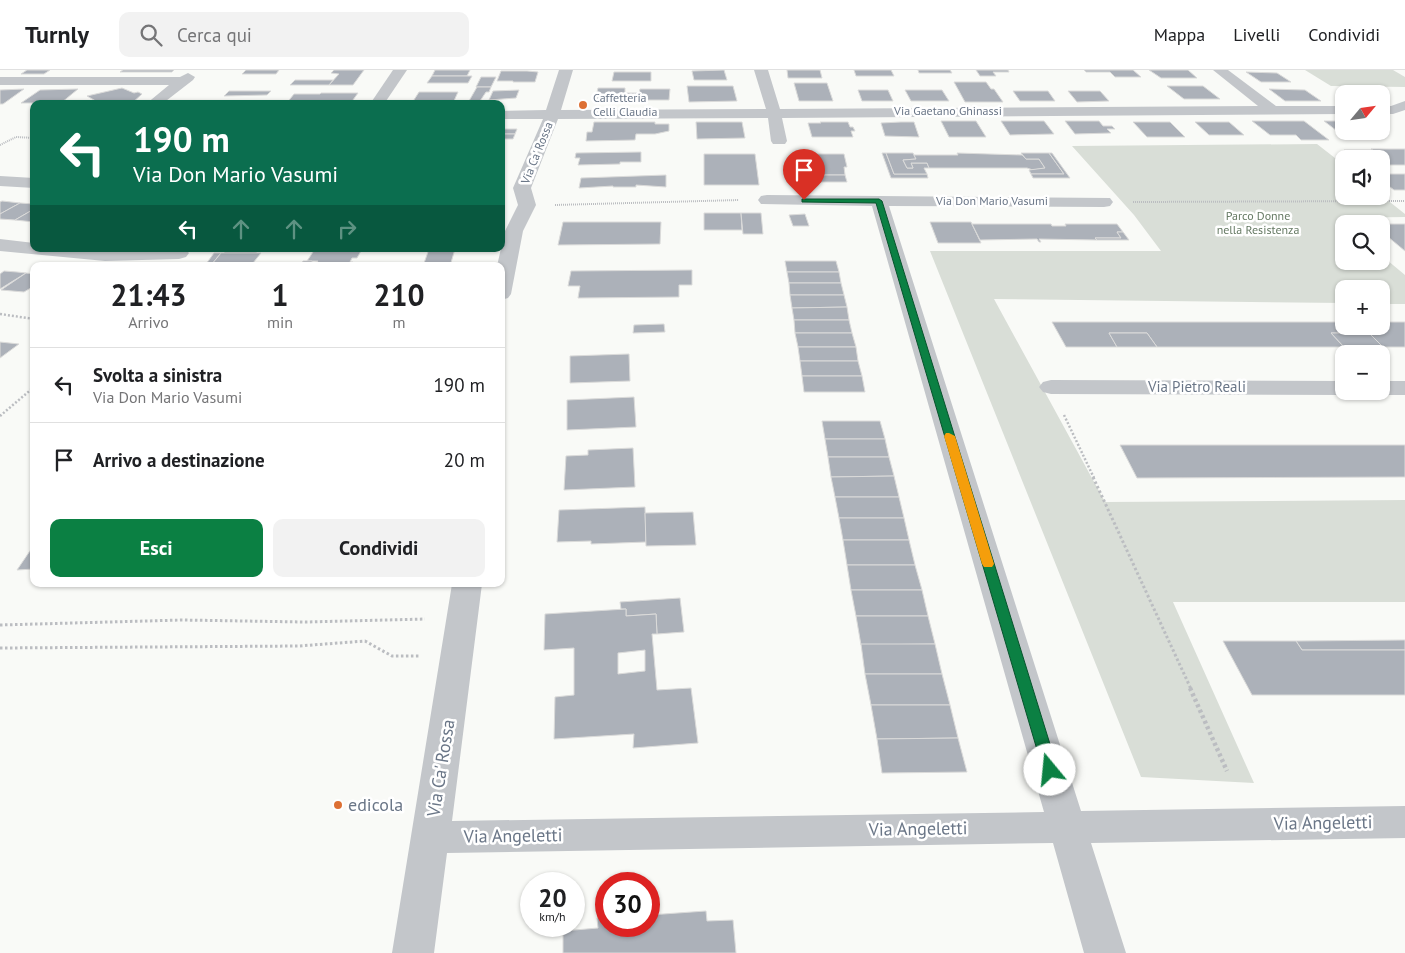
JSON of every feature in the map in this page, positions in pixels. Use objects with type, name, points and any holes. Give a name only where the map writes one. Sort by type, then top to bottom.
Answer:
[{"type":"street","points":[[158,100],[197,70]]},
{"type":"street","points":[[380,100],[400,70]]},
{"type":"street","name":"Via Ca' Rossa","points":[[505,275],[514,231],[527,205],[515,188],[552,114],[566,70]]},
{"type":"street","points":[[761,70],[774,112],[779,141]]},
{"type":"street","points":[[1220,70],[1272,110]]},
{"type":"street","points":[[0,81],[183,81]]},
{"type":"street","points":[[1390,110],[1405,105]]},
{"type":"street","name":"Via Gaetano Ghinassi","points":[[505,115],[1335,110]]},
{"type":"street","points":[[0,181],[30,183]]},
{"type":"street","name":"Via Don Mario Vasumi","points":[[767,200],[1104,202]]},
{"type":"street","points":[[879,201],[1105,953]]},
{"type":"street","points":[[0,246],[30,249]]},
{"type":"street","points":[[71,252],[106,255],[179,253]]},
{"type":"street","name":"Via Pietro Reali","points":[[1051,387],[1335,388]]},
{"type":"street","points":[[1390,388],[1405,388]]},
{"type":"street","name":"Via Ca' Rossa","points":[[413,953],[465,601]]},
{"type":"street","name":"Via Angeletti","points":[[430,837],[1405,822]]},
{"type":"path","points":[[0,145],[16,136],[30,138]]},
{"type":"path","points":[[527,205],[767,200]]},
{"type":"path","points":[[1104,202],[1405,201]]},
{"type":"path","points":[[0,314],[30,318]]},
{"type":"path","points":[[1051,387],[1166,632],[1227,771]]},
{"type":"path","points":[[0,416],[30,390]]},
{"type":"path","points":[[0,625],[182,620],[304,622],[465,601]]},
{"type":"path","points":[[0,648],[299,646],[365,640],[392,656],[458,655]]},
{"type":"green space","points":[[1305,70],[1393,70],[1405,77],[1405,87],[1390,87],[1390,85],[1331,86]]},
{"type":"green space","name":"Parco Donne nella Resistenza","points":[[1317,144],[1335,158],[1335,205],[1390,205],[1390,202],[1405,214],[1405,217],[1390,217],[1390,215],[1335,215],[1335,270],[1390,270],[1390,262],[1405,275],[1405,304],[1390,304],[1390,280],[1335,280],[1335,303],[994,299],[1105,502],[1405,500],[1405,602],[1173,602],[1254,783],[1141,777],[930,251],[1161,251],[1134,215],[1072,146]]},
{"type":"building","points":[[27,70],[50,70],[44,74],[21,74]]},
{"type":"building","points":[[123,70],[174,70],[172,72],[120,72]]},
{"type":"building","points":[[246,70],[279,70],[276,74],[242,74]]},
{"type":"building","points":[[334,70],[364,70],[353,85],[329,85],[339,74],[331,73]]},
{"type":"building","points":[[435,70],[470,70],[467,76],[432,76]]},
{"type":"building","points":[[724,70],[727,80],[694,80],[692,71]]},
{"type":"building","points":[[787,70],[820,70],[822,78],[788,78]]},
{"type":"building","points":[[854,70],[891,70],[894,76],[856,76]]},
{"type":"building","points":[[918,70],[950,70],[952,73],[919,73]]},
{"type":"building","points":[[976,70],[1008,70],[1009,72],[993,72],[996,76],[980,76]]},
{"type":"building","points":[[1084,70],[1133,70],[1141,77],[1115,77],[1110,72],[1086,72]]},
{"type":"building","points":[[1149,70],[1188,70],[1197,78],[1161,78]]},
{"type":"building","points":[[501,71],[538,72],[535,82],[497,81]]},
{"type":"building","points":[[614,72],[651,72],[651,81],[612,81]]},
{"type":"building","points":[[1246,72],[1277,73],[1291,82],[1261,82]]},
{"type":"building","points":[[432,76],[472,76],[468,83],[427,83]]},
{"type":"building","points":[[481,77],[496,77],[491,87],[476,87]]},
{"type":"building","points":[[295,80],[333,80],[329,85],[290,85]]},
{"type":"building","points":[[954,82],[986,82],[991,89],[994,89],[1003,102],[965,102]]},
{"type":"building","points":[[794,83],[827,83],[833,101],[799,101]]},
{"type":"building","points":[[687,86],[733,86],[737,101],[689,102]]},
{"type":"building","points":[[1167,86],[1203,86],[1220,99],[1184,99]]},
{"type":"building","points":[[477,87],[491,87],[489,92],[486,92],[481,100],[470,100]]},
{"type":"building","points":[[122,88],[142,94],[135,100],[94,100],[87,96]]},
{"type":"building","points":[[598,88],[625,88],[625,93],[639,93],[640,89],[670,89],[669,100],[595,100]]},
{"type":"building","points":[[24,89],[3,104],[0,104],[0,90]]},
{"type":"building","points":[[78,89],[65,100],[30,100],[30,103],[21,103],[40,90]]},
{"type":"building","points":[[1269,89],[1305,90],[1321,101],[1285,101]]},
{"type":"building","points":[[519,90],[516,98],[489,100],[493,91]]},
{"type":"building","points":[[858,90],[888,90],[893,101],[862,101]]},
{"type":"building","points":[[905,90],[942,90],[949,101],[911,101]]},
{"type":"building","points":[[229,91],[271,91],[267,95],[224,96]]},
{"type":"building","points":[[1013,91],[1048,91],[1055,101],[1020,101]]},
{"type":"building","points":[[1068,91],[1100,91],[1109,101],[1077,102]]},
{"type":"building","points":[[419,92],[458,92],[454,100],[414,100]]},
{"type":"building","points":[[358,93],[353,100],[289,100],[294,94]]},
{"type":"building","points":[[941,121],[976,121],[986,137],[949,137]]},
{"type":"building","points":[[1001,121],[1044,121],[1054,134],[1010,135]]},
{"type":"building","points":[[1065,121],[1099,121],[1103,126],[1112,126],[1115,129],[1107,129],[1111,133],[1075,134]]},
{"type":"building","points":[[1252,121],[1304,121],[1329,140],[1301,140],[1296,135],[1270,135]]},
{"type":"building","points":[[1324,121],[1335,121],[1335,129]]},
{"type":"building","points":[[594,122],[655,122],[655,124],[669,124],[669,131],[655,134],[636,134],[635,140],[586,141],[587,132],[592,132]]},
{"type":"building","points":[[696,122],[742,122],[745,138],[697,139]]},
{"type":"building","points":[[848,122],[855,131],[851,131],[853,137],[812,137],[808,123]]},
{"type":"building","points":[[914,122],[919,137],[885,136],[881,123]]},
{"type":"building","points":[[1133,122],[1170,122],[1185,137],[1147,137]]},
{"type":"building","points":[[1195,122],[1229,122],[1244,135],[1209,135]]},
{"type":"building","points":[[505,129],[517,129],[515,134],[505,134]]},
{"type":"building","points":[[505,134],[515,134],[513,139],[505,139]]},
{"type":"building","points":[[1371,149],[1405,149],[1405,165],[1390,165],[1390,150]]},
{"type":"building","points":[[641,152],[641,162],[620,162],[620,164],[578,165],[580,158],[575,158],[576,153]]},
{"type":"building","points":[[882,153],[886,153],[894,174],[927,174],[928,178],[891,178]]},
{"type":"building","points":[[886,153],[913,153],[916,159],[903,160],[907,168],[913,168],[911,163],[927,163],[929,168],[924,168],[927,174],[894,174]]},
{"type":"building","points":[[957,153],[1022,155],[1026,159],[1039,159],[1045,168],[1033,170],[1027,168],[929,168],[927,163],[911,163],[913,168],[907,168],[903,160],[916,159],[914,155],[958,155]]},
{"type":"building","points":[[1021,153],[1049,153],[1064,174],[1031,174],[1029,170],[1045,168],[1039,159],[1026,159]]},
{"type":"building","points":[[1049,153],[1052,153],[1070,178],[1033,178],[1031,174],[1064,174]]},
{"type":"building","points":[[704,154],[755,154],[759,185],[704,185]]},
{"type":"building","points":[[807,154],[844,154],[847,167],[844,167],[845,175],[807,175],[805,163],[808,163]]},
{"type":"building","points":[[1390,174],[1405,174],[1405,190],[1394,190],[1390,187]]},
{"type":"building","points":[[666,175],[666,187],[636,185],[636,187],[579,188],[581,178]]},
{"type":"building","points":[[807,175],[845,175],[847,182],[808,182]]},
{"type":"building","points":[[0,202],[20,203],[0,214]]},
{"type":"building","points":[[20,203],[30,204],[30,211],[15,220],[0,219],[0,214]]},
{"type":"building","points":[[30,211],[30,222],[15,220]]},
{"type":"building","points":[[704,213],[741,213],[742,230],[704,230]]},
{"type":"building","points":[[741,213],[761,213],[763,234],[743,234]]},
{"type":"building","points":[[805,214],[809,226],[793,226],[789,215]]},
{"type":"building","points":[[563,222],[661,222],[660,244],[558,245]]},
{"type":"building","points":[[930,222],[971,222],[981,243],[938,243]]},
{"type":"building","points":[[972,224],[1051,224],[1052,226],[1066,226],[1065,224],[1117,224],[1123,232],[1117,232],[1121,238],[1095,238],[1097,240],[1039,239],[1041,242],[1039,242],[1037,239],[980,240]]},
{"type":"building","points":[[1390,224],[1405,224],[1405,251],[1390,238]]},
{"type":"building","points":[[1117,232],[1123,232],[1129,240],[1097,240],[1095,238],[1121,238]]},
{"type":"building","points":[[225,252],[257,252],[256,253]]},
{"type":"building","points":[[313,252],[360,252],[357,258],[352,258],[350,262],[307,261]]},
{"type":"building","points":[[428,252],[454,252],[451,262],[424,262]]},
{"type":"building","points":[[214,253],[221,253],[214,262],[207,262]]},
{"type":"building","points":[[221,253],[261,253],[254,262],[214,262]]},
{"type":"building","points":[[785,261],[836,261],[839,272],[787,272]]},
{"type":"building","points":[[692,270],[692,285],[679,285],[679,297],[578,298],[580,286],[568,286],[571,271]]},
{"type":"building","points":[[4,271],[26,273],[0,289],[0,274]]},
{"type":"building","points":[[787,272],[839,272],[841,283],[789,283]]},
{"type":"building","points":[[26,273],[30,274],[30,288],[24,292],[1,290]]},
{"type":"building","points":[[789,283],[841,283],[844,295],[790,295]]},
{"type":"building","points":[[790,295],[844,295],[847,307],[792,308]]},
{"type":"building","points":[[847,307],[849,320],[794,320],[792,308]]},
{"type":"building","points":[[794,320],[849,320],[852,333],[795,333]]},
{"type":"building","points":[[1052,322],[1335,322],[1335,333],[1331,333],[1342,345],[1335,345],[1335,347],[1157,347],[1147,333],[1109,333],[1117,347],[1066,347]]},
{"type":"building","points":[[1390,322],[1405,322],[1405,347],[1381,345],[1371,335],[1390,335]]},
{"type":"building","points":[[664,324],[665,332],[633,333],[634,325]]},
{"type":"building","points":[[795,333],[852,333],[856,347],[798,347]]},
{"type":"building","points":[[1109,333],[1147,333],[1157,347],[1117,347]]},
{"type":"building","points":[[1331,333],[1335,333],[1335,335],[1371,335],[1381,345],[1342,345]]},
{"type":"building","points":[[0,342],[19,344],[0,358]]},
{"type":"building","points":[[798,347],[856,347],[858,361],[800,361]]},
{"type":"building","points":[[629,354],[630,381],[570,383],[570,356]]},
{"type":"building","points":[[800,361],[858,361],[862,376],[802,376]]},
{"type":"building","points":[[802,376],[862,376],[865,392],[804,392]]},
{"type":"building","points":[[634,397],[636,427],[567,430],[567,400]]},
{"type":"building","points":[[822,421],[880,421],[885,439],[825,439]]},
{"type":"building","points":[[825,439],[885,439],[889,457],[828,457]]},
{"type":"building","points":[[1120,445],[1405,445],[1405,477],[1137,478]]},
{"type":"building","points":[[633,448],[635,487],[564,490],[566,456],[588,455],[588,450]]},
{"type":"building","points":[[828,457],[889,457],[894,476],[831,477]]},
{"type":"building","points":[[894,476],[899,497],[835,497],[831,477]]},
{"type":"building","points":[[835,497],[899,497],[904,518],[839,518]]},
{"type":"building","points":[[645,507],[646,542],[591,544],[591,541],[557,542],[559,510]]},
{"type":"building","points":[[693,512],[696,545],[646,546],[645,513]]},
{"type":"building","points":[[839,518],[904,518],[909,540],[843,540]]},
{"type":"building","points":[[843,540],[909,540],[915,565],[847,565]]},
{"type":"building","points":[[30,551],[30,569],[17,570]]},
{"type":"building","points":[[847,565],[915,565],[922,590],[851,590]]},
{"type":"building","points":[[851,590],[922,590],[928,616],[856,616]]},
{"type":"building","points":[[680,598],[684,632],[657,634],[656,614],[626,616],[626,609],[621,609],[620,602]]},
{"type":"building","points":[[626,609],[626,616],[656,614],[657,634],[652,634],[657,690],[691,688],[698,743],[633,748],[634,734],[554,739],[555,697],[574,695],[574,648],[544,650],[545,614]],"holes":[[[645,650],[645,671],[618,674],[618,653]]]},
{"type":"building","points":[[856,616],[928,616],[935,644],[861,645]]},
{"type":"building","points":[[1405,640],[1405,650],[1302,650],[1296,641]]},
{"type":"building","points":[[1223,641],[1296,641],[1302,650],[1405,650],[1405,695],[1252,695]]},
{"type":"building","points":[[861,644],[935,644],[942,674],[865,674]]},
{"type":"building","points":[[865,674],[942,674],[950,705],[871,705]]},
{"type":"building","points":[[871,705],[950,705],[958,738],[877,739]]},
{"type":"building","points":[[958,738],[967,772],[882,773],[877,739]]},
{"type":"building","points":[[706,911],[707,921],[733,920],[736,953],[563,953],[563,937],[585,937],[585,929],[595,928],[595,937],[660,937],[660,914]]},
{"type":"slow traffic","points":[[949,436],[988,564]]},
{"type":"place","name":"Caffetteria Celli Claudia","points":[[583,105]]},
{"type":"place","name":"edicola","points":[[338,805]]},
{"type":"route","points":[[804,200],[879,201],[1050,770]]}]
